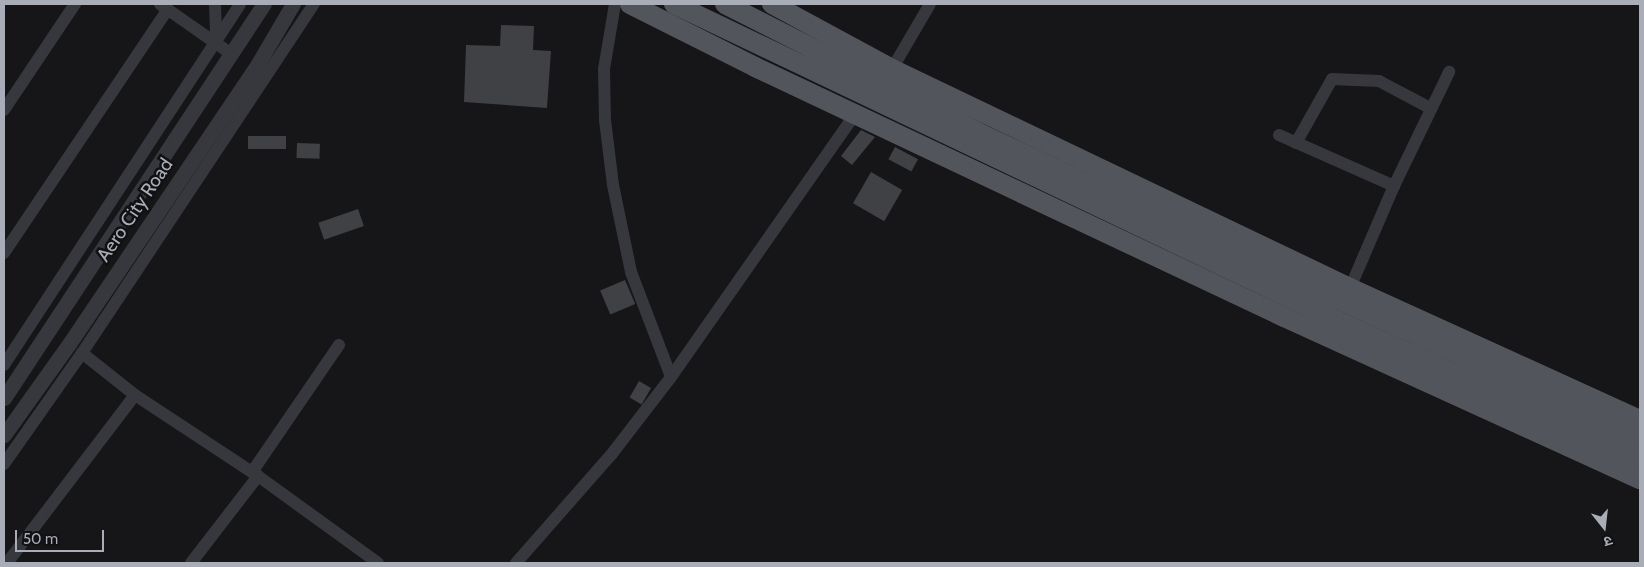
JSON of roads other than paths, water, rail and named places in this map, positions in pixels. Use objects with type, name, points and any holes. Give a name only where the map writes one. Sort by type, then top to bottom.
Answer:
[{"type":"main road","points":[[630,4],[754,67],[856,113],[1267,309],[1640,480]]},
{"type":"main road","points":[[674,4],[976,140],[1136,207],[1640,437]]},
{"type":"main road","points":[[725,4],[976,140],[1336,320],[1640,458]]},
{"type":"main road","points":[[772,4],[892,69],[1350,288],[1640,420]]},
{"type":"street","points":[[4,110],[75,4]]},
{"type":"street","points":[[215,4],[216,42]]},
{"type":"street","points":[[4,365],[240,4]]},
{"type":"street","name":"Aero City Road","points":[[4,398],[230,52],[264,4]]},
{"type":"street","name":"Aero City Road","points":[[4,434],[69,344],[256,68],[293,4]]},
{"type":"street","points":[[4,464],[82,353],[314,4]]},
{"type":"street","points":[[615,4],[604,69],[605,120],[614,185],[631,272],[670,377]]},
{"type":"street","points":[[892,69],[930,4]]},
{"type":"street","points":[[4,254],[164,6],[230,52]]},
{"type":"street","points":[[1350,288],[1394,186],[1449,72]]},
{"type":"street","points":[[1296,143],[1332,79],[1379,81],[1430,108]]},
{"type":"street","points":[[516,563],[611,455],[670,377],[856,113]]},
{"type":"street","points":[[1279,135],[1394,186]]},
{"type":"street","points":[[191,563],[255,474],[339,345]]},
{"type":"street","points":[[82,353],[135,394],[255,474],[378,563]]},
{"type":"street","points":[[7,563],[135,394]]}]
